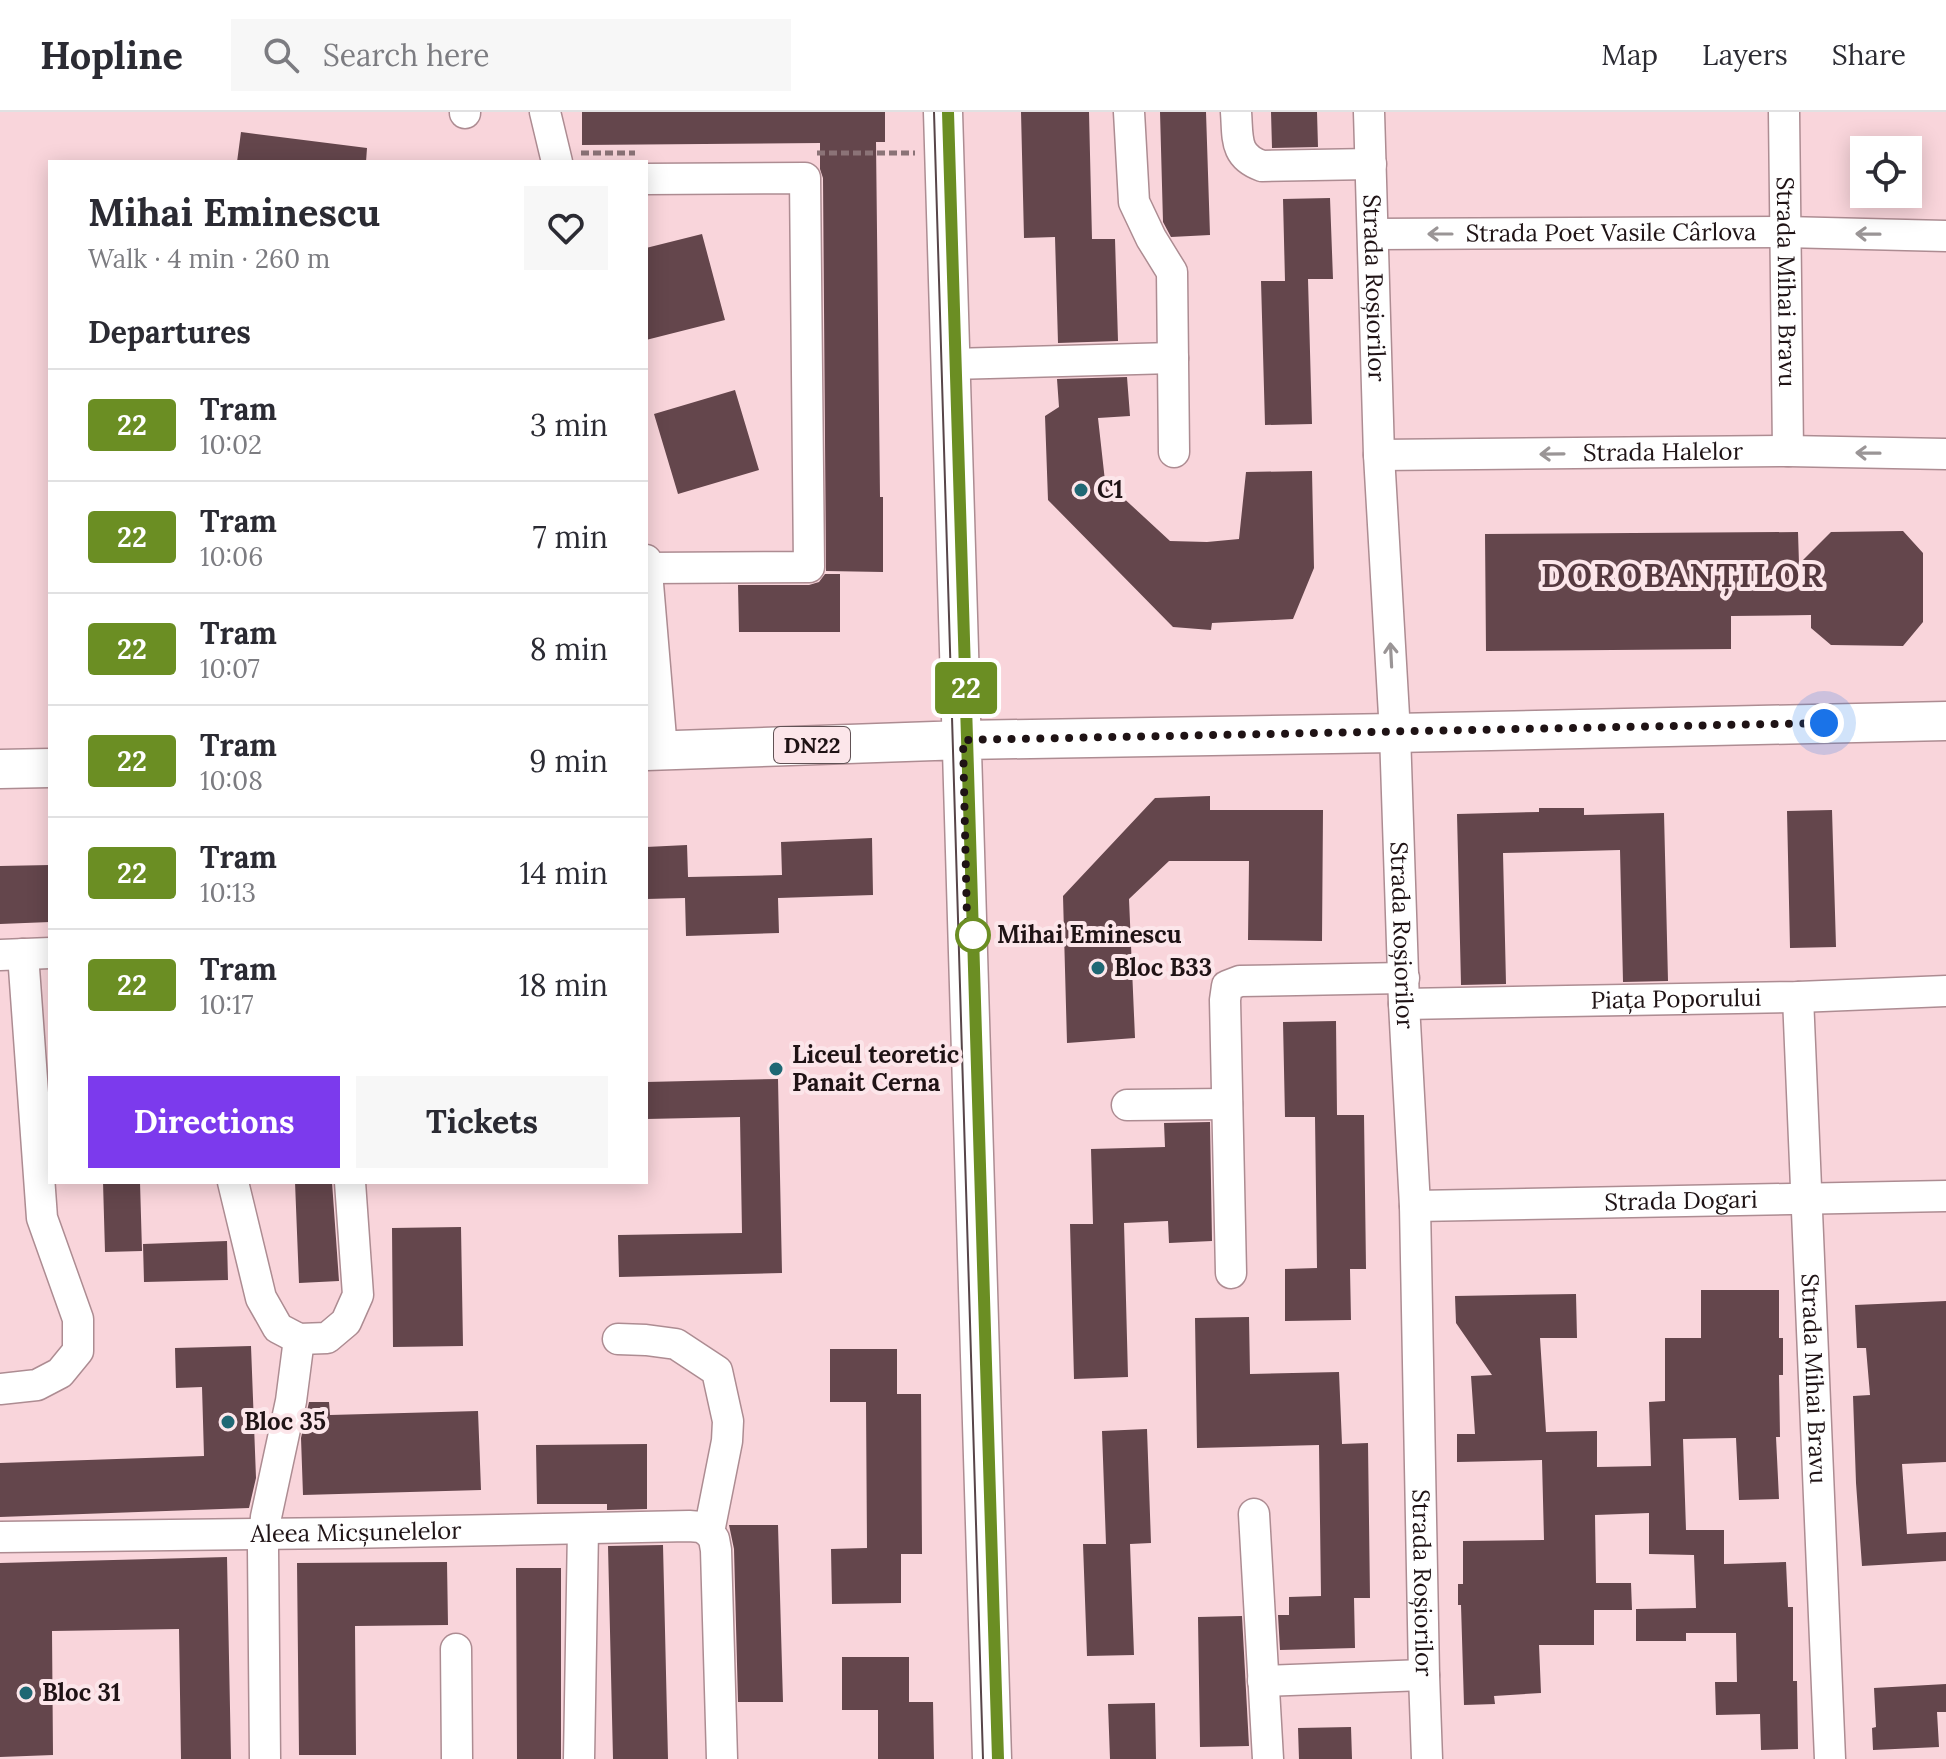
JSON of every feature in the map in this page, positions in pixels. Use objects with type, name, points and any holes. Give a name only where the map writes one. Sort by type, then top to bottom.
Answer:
[{"type":"main road","points":[[943,112],[992,1759]]},
{"type":"main road","name":"DN22","points":[[654,751],[963,740],[1946,721]]},
{"type":"main road","points":[[0,769],[48,768]]},
{"type":"street","points":[[545,112],[557,160]]},
{"type":"street","points":[[1129,112],[1134,202],[1172,272],[1174,452]]},
{"type":"street","points":[[1236,112],[1239,149],[1250,162],[1262,166],[1371,164]]},
{"type":"street","name":"Strada Roșiorilor","points":[[1369,112],[1379,455],[1395,733],[1415,1206],[1427,1759]]},
{"type":"street","name":"Strada Mihai Bravu","points":[[1784,112],[1788,451]]},
{"type":"street","points":[[648,179],[805,178],[809,551],[809,567],[648,568]]},
{"type":"street","name":"Strada Poet Vasile Cârlova","points":[[1373,234],[1785,232],[1946,236]]},
{"type":"street","points":[[951,364],[1173,358]]},
{"type":"street","name":"Strada Halelor","points":[[1379,455],[1788,451],[1946,454]]},
{"type":"street","points":[[648,594],[654,751]]},
{"type":"street","points":[[0,1389],[37,1385],[60,1373],[78,1351],[78,1319],[42,1218],[24,954]]},
{"type":"street","name":"Piața Poporului","points":[[1227,1104],[1225,1000],[1227,986],[1240,981],[1404,991],[1798,997],[1946,991]]},
{"type":"street","name":"Strada Mihai Bravu","points":[[1798,997],[1830,1759]]},
{"type":"street","points":[[1127,1105],[1227,1104],[1231,1273]]},
{"type":"street","points":[[233,1184],[261,1298],[278,1328],[299,1339],[327,1338],[346,1322],[358,1295],[350,1184]]},
{"type":"street","name":"Strada Dogari","points":[[1415,1206],[1946,1196]]},
{"type":"street","points":[[265,1759],[263,1549],[266,1517],[291,1401],[299,1339]]},
{"type":"street","points":[[618,1339],[676,1344],[717,1371],[728,1421],[709,1532],[716,1550],[722,1759]]},
{"type":"street","points":[[1254,1514],[1268,1759]]},
{"type":"street","name":"Aleea Micșunelelor","points":[[0,1537],[689,1526],[701,1527],[709,1532]]},
{"type":"street","points":[[579,1759],[583,1529]]},
{"type":"street","points":[[456,1649],[457,1759]]},
{"type":"street","points":[[1263,1681],[1424,1675]]},
{"type":"building","points":[[582,112],[885,112],[885,142],[876,142],[883,572],[826,571],[823,178],[820,143],[582,145]]},
{"type":"building","points":[[1021,112],[1089,112],[1092,239],[1115,239],[1118,341],[1058,343],[1055,237],[1024,238]]},
{"type":"building","points":[[1160,112],[1206,112],[1210,235],[1171,237],[1163,222]]},
{"type":"building","points":[[1271,112],[1317,112],[1318,147],[1272,148]]},
{"type":"building","points":[[241,132],[367,148],[366,160],[237,160]]},
{"type":"building","points":[[1330,198],[1333,279],[1308,279],[1312,424],[1265,425],[1261,281],[1285,281],[1283,199]]},
{"type":"building","points":[[702,234],[725,320],[648,339],[648,248]]},
{"type":"building","points":[[1127,377],[1130,416],[1098,418],[1105,481],[1170,541],[1239,539],[1246,472],[1312,471],[1314,568],[1293,619],[1212,623],[1211,630],[1173,627],[1048,500],[1045,416],[1059,407],[1057,379]]},
{"type":"building","points":[[735,390],[759,470],[678,494],[654,414]]},
{"type":"building","points":[[1903,531],[1923,553],[1923,622],[1903,646],[1831,645],[1811,628],[1811,615],[1731,616],[1731,649],[1486,651],[1485,534],[1798,532],[1799,564],[1831,532]]},
{"type":"building","points":[[825,574],[840,574],[840,632],[739,632],[738,585],[809,585],[819,582]]},
{"type":"building","name":"Bloc B33","points":[[1210,796],[1210,810],[1323,810],[1322,941],[1248,940],[1249,861],[1169,861],[1129,899],[1135,1038],[1067,1043],[1063,896],[1155,798]]},
{"type":"building","points":[[1539,808],[1584,808],[1584,815],[1664,813],[1668,981],[1623,982],[1620,850],[1503,853],[1506,984],[1461,985],[1457,814],[1539,812]]},
{"type":"building","points":[[1832,810],[1836,947],[1790,948],[1787,811]]},
{"type":"building","points":[[872,838],[873,895],[778,898],[779,933],[686,936],[685,898],[648,899],[648,847],[687,845],[688,877],[782,875],[781,842]]},
{"type":"building","points":[[48,865],[48,922],[0,924],[0,866]]},
{"type":"building","points":[[1336,1021],[1337,1115],[1364,1115],[1366,1269],[1350,1269],[1351,1320],[1285,1321],[1285,1269],[1317,1268],[1315,1117],[1285,1117],[1283,1022]]},
{"type":"building","points":[[778,1079],[782,1273],[619,1277],[618,1235],[742,1233],[740,1117],[648,1119],[648,1082]]},
{"type":"building","points":[[1210,1122],[1212,1241],[1169,1243],[1168,1221],[1124,1223],[1128,1377],[1074,1379],[1070,1224],[1093,1224],[1091,1149],[1165,1147],[1164,1123]]},
{"type":"building","points":[[103,1184],[140,1184],[142,1251],[105,1252]]},
{"type":"building","points":[[295,1184],[332,1184],[339,1281],[299,1283]]},
{"type":"building","points":[[461,1227],[463,1346],[393,1347],[392,1228]]},
{"type":"building","points":[[227,1241],[228,1280],[144,1282],[143,1244]]},
{"type":"building","points":[[1701,1290],[1779,1290],[1783,1375],[1779,1375],[1780,1437],[1776,1437],[1779,1499],[1739,1500],[1736,1438],[1683,1439],[1686,1530],[1724,1530],[1724,1564],[1786,1562],[1788,1607],[1793,1607],[1793,1681],[1797,1681],[1798,1749],[1761,1750],[1760,1714],[1716,1715],[1715,1682],[1737,1682],[1736,1633],[1686,1633],[1686,1641],[1636,1641],[1636,1609],[1696,1608],[1694,1555],[1649,1554],[1649,1513],[1595,1515],[1596,1583],[1631,1583],[1632,1610],[1594,1610],[1594,1645],[1539,1645],[1541,1693],[1494,1696],[1495,1704],[1464,1705],[1461,1605],[1458,1605],[1458,1584],[1463,1584],[1463,1541],[1544,1540],[1542,1460],[1457,1462],[1457,1434],[1475,1434],[1471,1376],[1492,1375],[1456,1323],[1455,1296],[1576,1294],[1577,1338],[1540,1338],[1546,1432],[1597,1431],[1597,1467],[1651,1466],[1649,1402],[1665,1401],[1665,1338],[1701,1338]]},
{"type":"building","points":[[1946,1301],[1946,1462],[1902,1464],[1907,1534],[1946,1532],[1946,1561],[1862,1566],[1853,1396],[1870,1395],[1866,1348],[1857,1348],[1855,1305]]},
{"type":"building","points":[[1249,1317],[1250,1374],[1339,1372],[1342,1444],[1368,1443],[1370,1598],[1354,1598],[1355,1648],[1280,1650],[1278,1615],[1289,1615],[1289,1597],[1321,1596],[1319,1445],[1197,1448],[1195,1318]]},
{"type":"building","name":"Bloc 35","points":[[251,1346],[256,1478],[249,1508],[0,1517],[0,1463],[204,1456],[202,1387],[176,1388],[175,1348]]},
{"type":"building","points":[[830,1349],[897,1349],[897,1394],[921,1394],[922,1554],[901,1554],[901,1603],[832,1604],[831,1549],[867,1548],[866,1402],[830,1402]]},
{"type":"building","points":[[309,1402],[329,1402],[330,1415],[478,1411],[481,1490],[303,1495],[301,1438]]},
{"type":"building","points":[[1147,1429],[1151,1543],[1130,1544],[1134,1655],[1087,1656],[1083,1544],[1106,1544],[1102,1431]]},
{"type":"building","points":[[647,1444],[647,1509],[607,1510],[607,1504],[537,1504],[536,1445]]},
{"type":"building","points":[[729,1525],[778,1525],[783,1702],[738,1702],[734,1549]]},
{"type":"building","points":[[663,1545],[668,1759],[613,1759],[608,1546]]},
{"type":"building","name":"Bloc 31","points":[[227,1557],[231,1759],[181,1759],[179,1629],[52,1631],[53,1755],[0,1757],[0,1563]]},
{"type":"building","points":[[447,1562],[448,1625],[355,1626],[356,1755],[299,1755],[297,1563]]},
{"type":"building","points":[[516,1568],[561,1568],[561,1759],[517,1759]]},
{"type":"building","points":[[1242,1616],[1249,1746],[1200,1747],[1198,1617]]},
{"type":"building","points":[[842,1657],[909,1657],[909,1702],[933,1702],[934,1759],[878,1759],[878,1710],[842,1710]]},
{"type":"building","points":[[1946,1684],[1946,1712],[1937,1712],[1939,1747],[1873,1750],[1872,1728],[1876,1727],[1874,1688]]},
{"type":"building","points":[[1155,1703],[1156,1759],[1110,1759],[1108,1704]]},
{"type":"building","points":[[1351,1727],[1352,1759],[1299,1759],[1298,1728]]},
{"type":"tram line","points":[[934,112],[983,1759]]},
{"type":"tram line","points":[[948,112],[998,1759]]},
{"type":"tram line","name":"22","points":[[948,112],[998,1759]]},
{"type":"place","name":"C1","points":[[1081,490]]},
{"type":"place","name":"Mihai Eminescu","points":[[973,935]]},
{"type":"place","name":"Bloc B33","points":[[1098,968]]},
{"type":"place","name":"Liceul teoretic Panait Cerna","points":[[776,1069]]},
{"type":"place","name":"Bloc 35","points":[[228,1422]]},
{"type":"place","name":"Bloc 31","points":[[26,1693]]},
{"type":"district","name":"DOROBANȚILOR","points":[[1683,576]]},
{"type":"route","points":[[973,935],[967,921],[963,740],[1824,723]]}]
